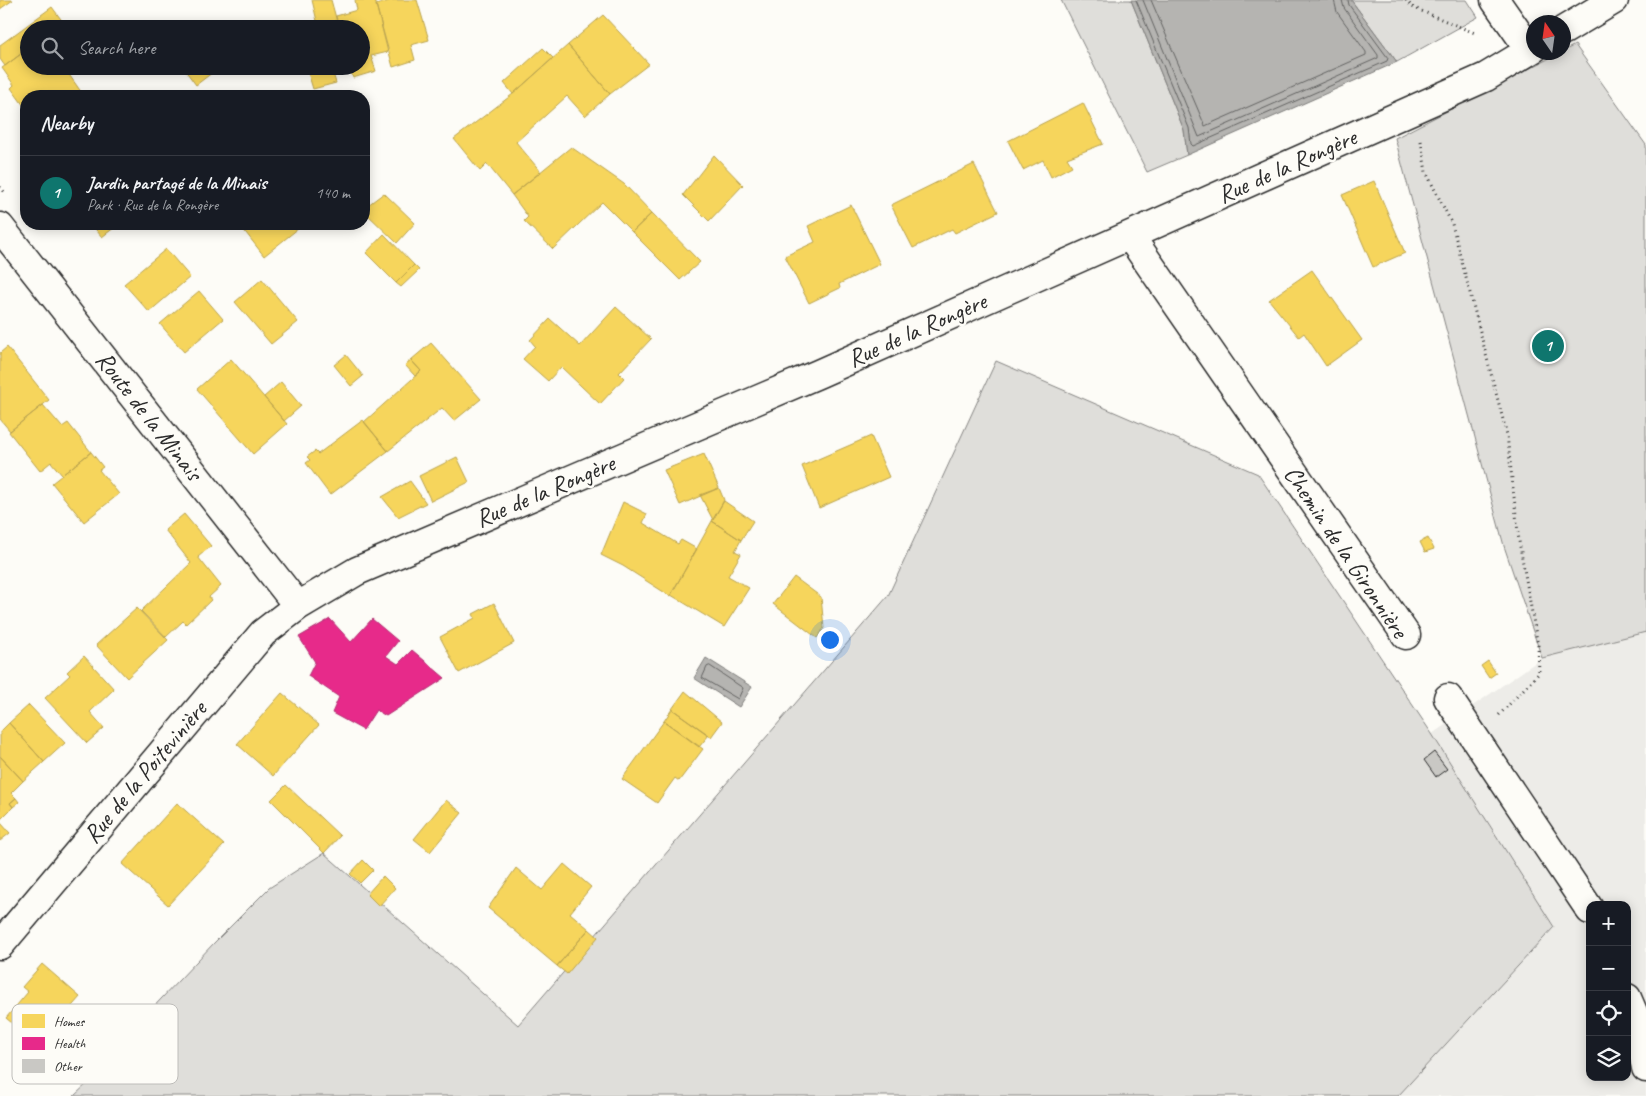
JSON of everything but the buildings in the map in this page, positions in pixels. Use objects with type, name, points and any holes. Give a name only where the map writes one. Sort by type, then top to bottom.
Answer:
[{"type":"street","points":[[1495,0],[1526,46]]},
{"type":"street","points":[[1571,26],[1614,0]]},
{"type":"street","name":"Rue de la Rongère","points":[[298,606],[357,571],[809,378],[1130,236],[1486,77],[1526,52]]},
{"type":"street","name":"Route de la Minais","points":[[0,227],[298,606]]},
{"type":"street","name":"Chemin de la Gironnière","points":[[1130,236],[1406,635]]},
{"type":"street","name":"Rue de la Poitevinière","points":[[0,945],[257,640],[298,606]]},
{"type":"street","points":[[1448,698],[1586,904]]},
{"type":"street","points":[[1631,1007],[1636,1019],[1646,1068]]},
{"type":"path","points":[[1406,0],[1412,7],[1526,49]]},
{"type":"path","points":[[1420,136],[1426,172],[1452,224],[1506,435],[1519,541],[1538,646],[1539,673],[1475,740]]},
{"type":"shaded area","points":[[1061,0],[1131,0],[1184,130],[1187,155],[1147,172]]},
{"type":"shaded area","points":[[1351,0],[1467,0],[1478,17],[1397,62]]},
{"type":"shaded area","points":[[1575,45],[1646,145],[1646,632],[1542,658],[1504,546],[1395,138],[1546,60],[1571,60],[1571,47]]},
{"type":"shaded area","points":[[996,361],[1258,474],[1432,734],[1554,927],[1398,1096],[74,1096],[87,1084],[178,1084],[178,1004],[156,1004],[269,888],[324,853],[518,1025],[888,596]]},
{"type":"shaded area","points":[[1646,632],[1646,1096],[1398,1096],[1554,927],[1432,734],[1542,658]]},
{"type":"water","points":[[1131,0],[1351,0],[1397,62],[1187,155],[1184,130]]},
{"type":"water","points":[[706,658],[752,687],[739,707],[694,678]]},
{"type":"place","name":"Jardin partagé de la Minais","points":[[1548,346]]}]
